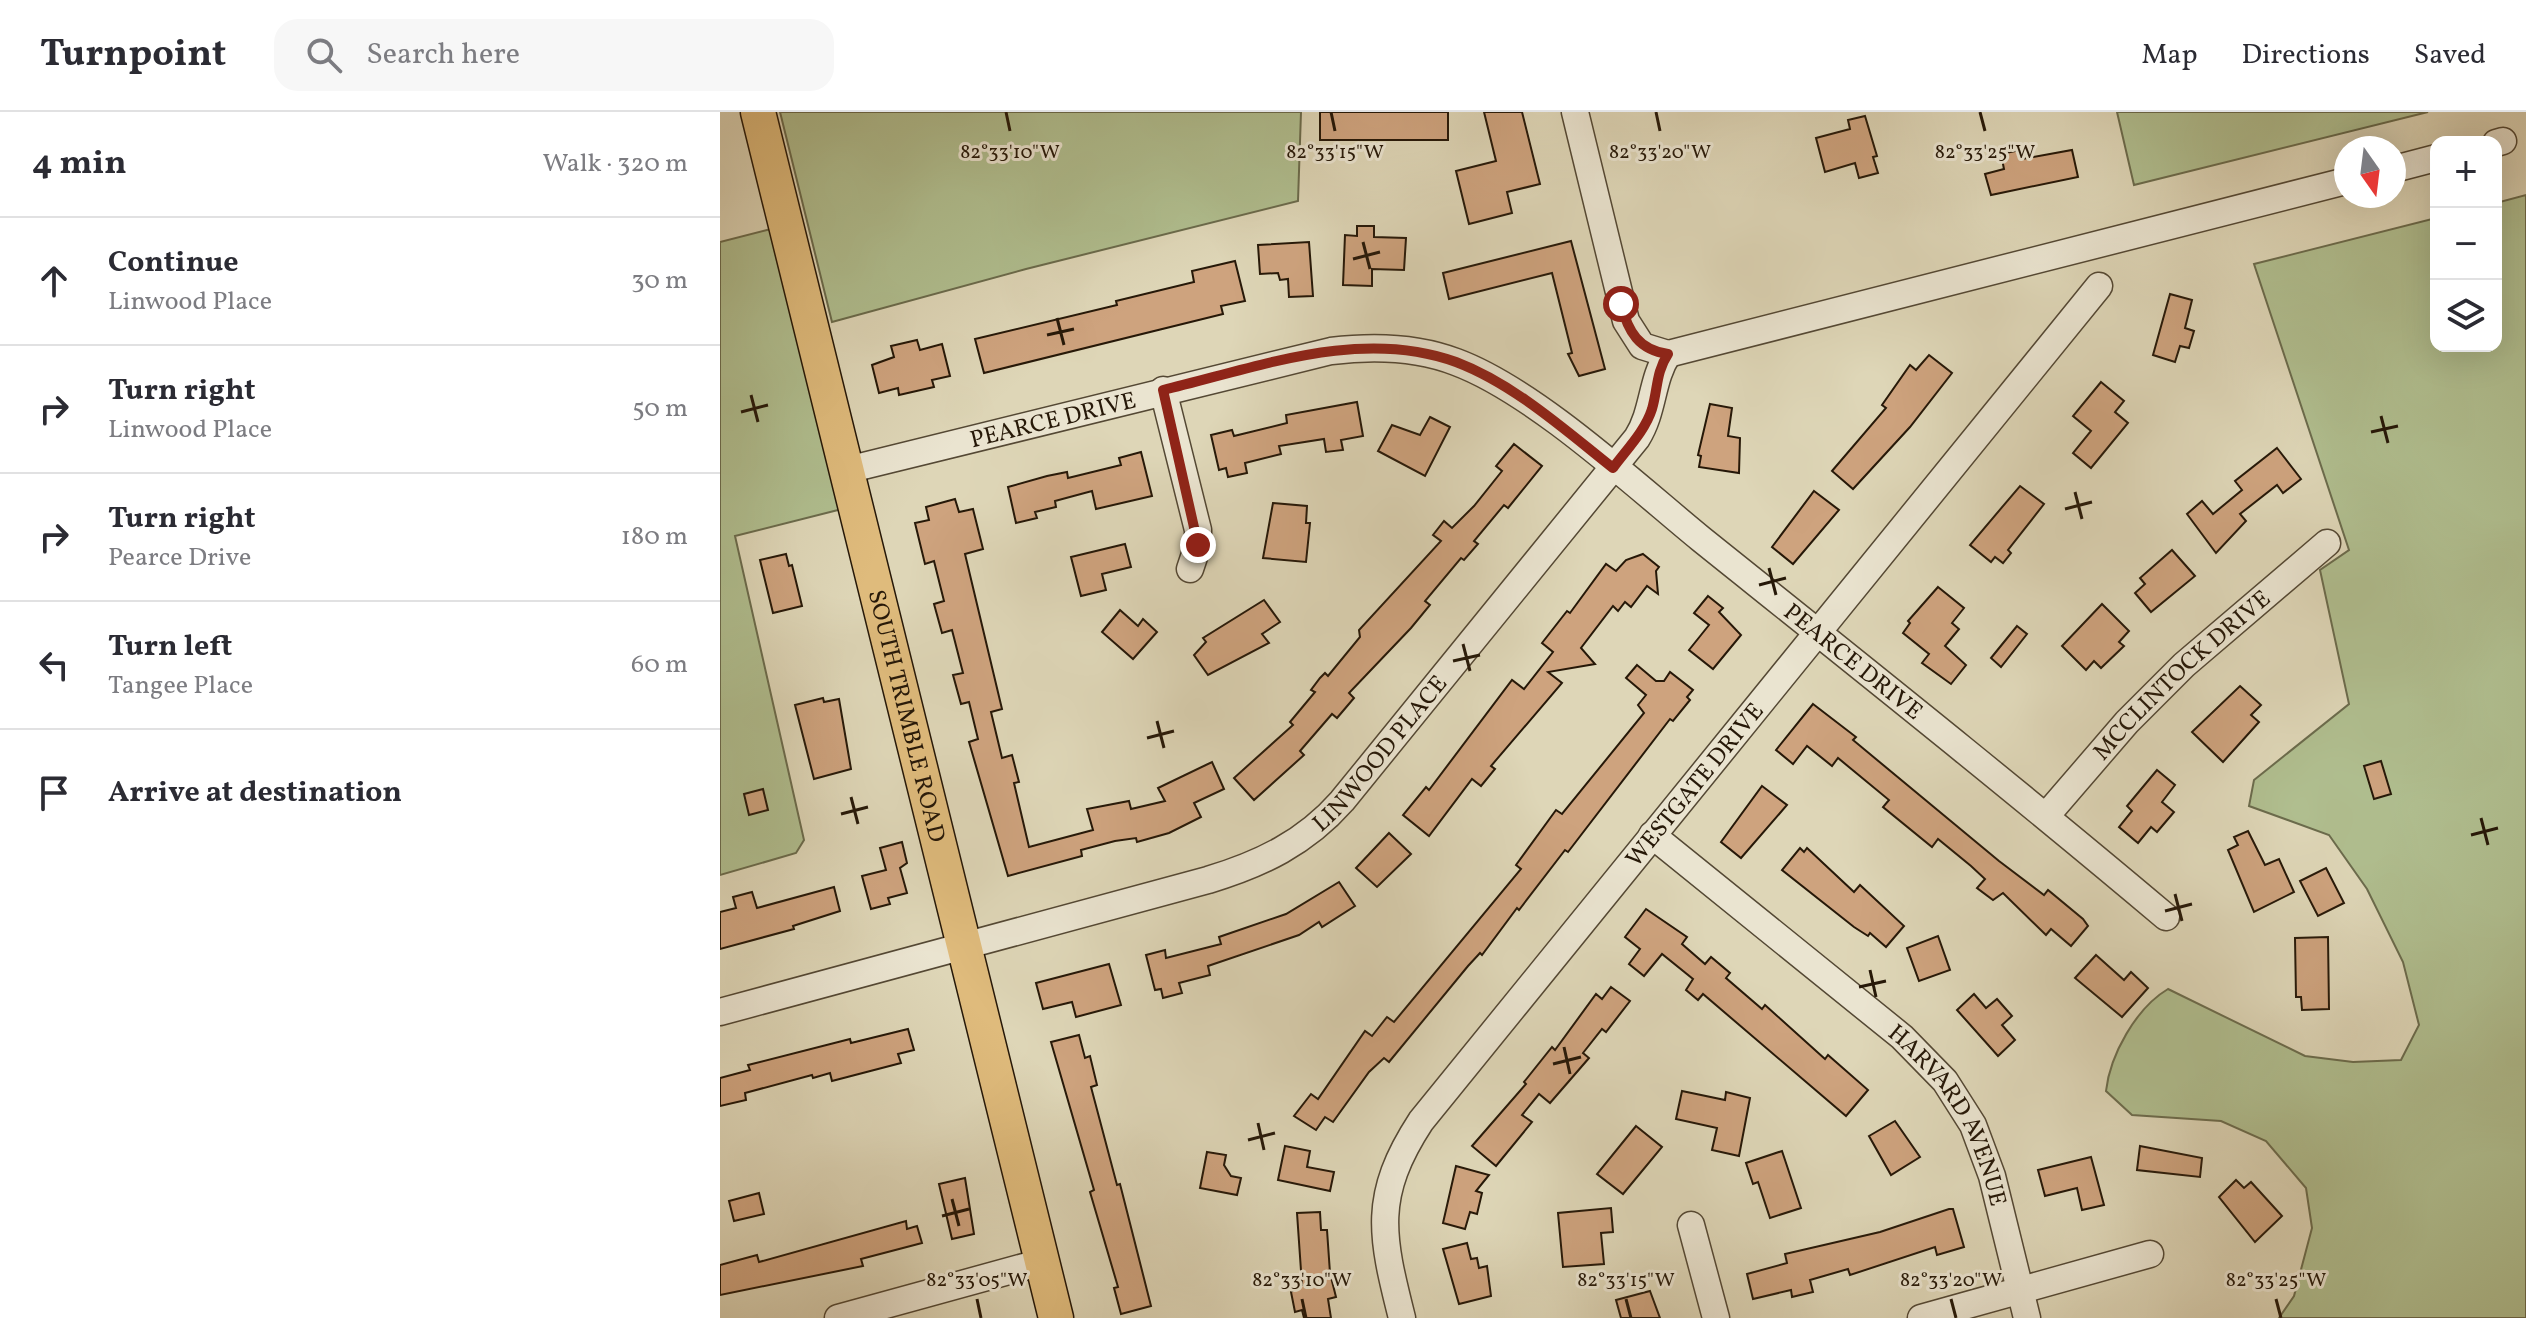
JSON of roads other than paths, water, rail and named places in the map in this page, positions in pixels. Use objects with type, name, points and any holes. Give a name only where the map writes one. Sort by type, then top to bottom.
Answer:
[{"type":"main road","name":"SOUTH TRIMBLE ROAD","points":[[758,112],[1056,1318]]},
{"type":"street","points":[[1575,112],[1626,321],[1642,346],[1668,354],[2334,184]]},
{"type":"street","points":[[2406,166],[2430,160]]},
{"type":"street","name":"WESTGATE DRIVE","points":[[1402,1318],[1384,1231],[1387,1189],[1398,1157],[1421,1121],[2099,286]]},
{"type":"street","name":"PEARCE DRIVE","points":[[847,470],[1331,351],[1368,348],[1413,352],[1456,362],[1501,385],[1613,468],[2046,816],[2166,917]]},
{"type":"street","name":"LINWOOD PLACE","points":[[720,1012],[1242,870],[1266,861],[1309,833],[1342,801],[1613,468],[1644,426],[1651,410],[1659,368],[1668,354]]},
{"type":"street","points":[[1163,390],[1198,530],[1198,545],[1190,569]]},
{"type":"street","name":"MCCLINTOCK DRIVE","points":[[2046,816],[2127,722],[2184,665],[2327,543]]},
{"type":"street","name":"HARVARD AVENUE","points":[[1652,835],[1902,1037],[1945,1081],[1973,1125],[1982,1149],[2027,1318]]},
{"type":"street","points":[[1691,1225],[1716,1318]]},
{"type":"street","points":[[1921,1318],[2150,1254]]},
{"type":"street","points":[[838,1318],[1042,1262]]}]
